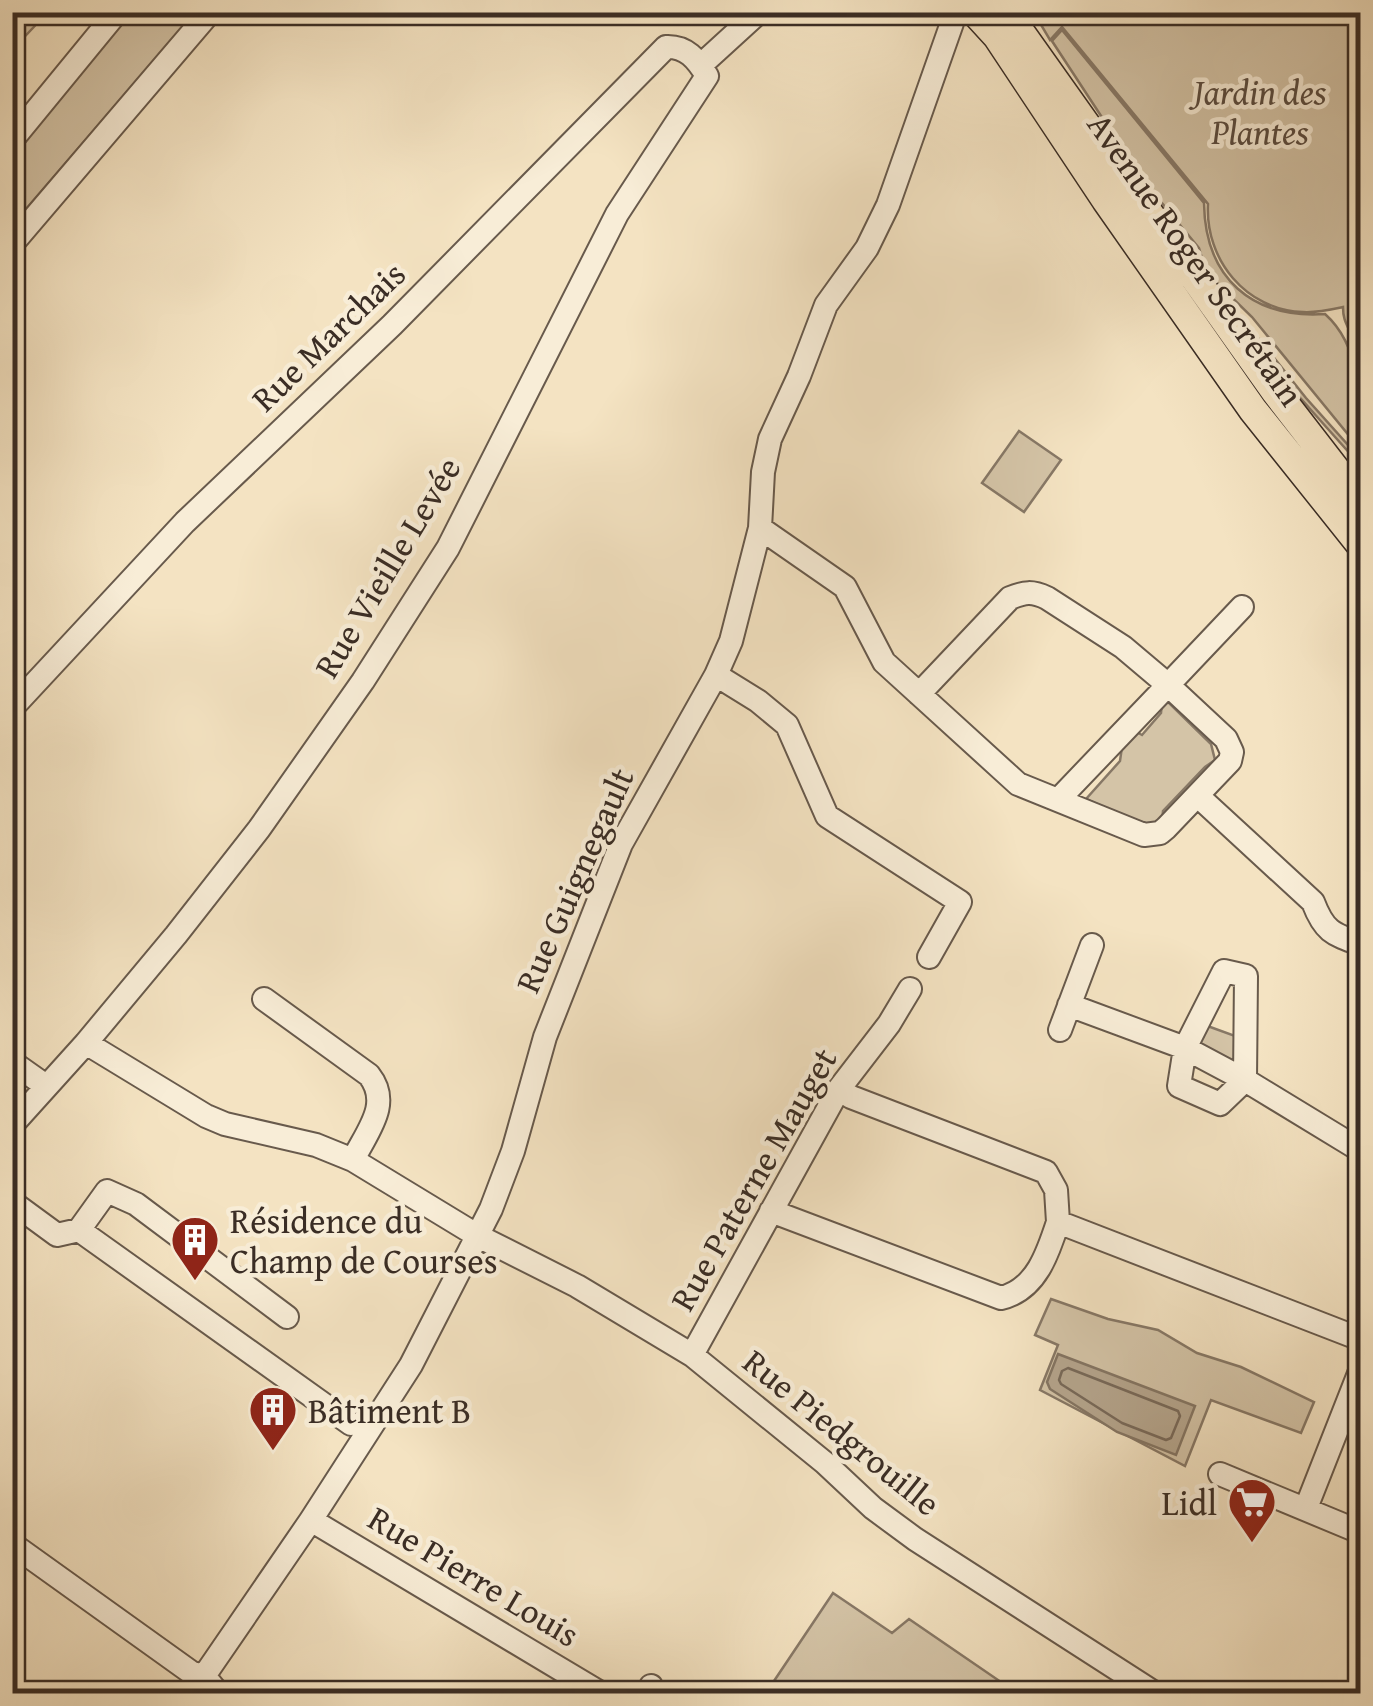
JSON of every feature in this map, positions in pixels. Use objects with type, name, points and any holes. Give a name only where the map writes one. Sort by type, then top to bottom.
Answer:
[{"type":"main road","name":"Avenue Roger Secrétain","points":[[974,17],[1264,400],[1360,544]]},
{"type":"main road","name":"Avenue Roger Secrétain","points":[[1264,400],[1360,502]]},
{"type":"main road","points":[[1264,400],[1360,487]]},
{"type":"main road","points":[[1264,400],[1360,566]]},
{"type":"street","points":[[12,140],[118,12]]},
{"type":"street","points":[[12,244],[210,12]]},
{"type":"street","name":"Rue Vieille Levée","points":[[12,1124],[86,1044],[258,829],[362,681],[448,548],[617,214],[708,76],[701,65],[758,12]]},
{"type":"street","name":"Rue Guignegault","points":[[212,1685],[411,1364],[491,1210],[513,1151],[545,1037],[620,844],[716,675],[742,606],[760,528],[762,472],[770,438],[826,305],[867,248],[974,17]]},
{"type":"street","name":"Rue Marchais","points":[[12,708],[185,522],[392,325],[666,47],[678,47],[701,65]]},
{"type":"street","points":[[760,528],[845,587],[884,662],[919,694],[1018,784],[1144,836],[1160,833],[1198,797],[1230,761],[1232,752],[1226,739],[1123,647],[1033,592],[1010,598],[919,694]]},
{"type":"street","points":[[1058,800],[1242,607]]},
{"type":"street","points":[[716,675],[787,725],[827,816],[955,887],[960,902],[929,958]]},
{"type":"street","points":[[1198,797],[1313,902],[1322,924],[1334,934],[1360,944]]},
{"type":"street","points":[[1060,1030],[1092,944]]},
{"type":"street","points":[[1224,971],[1246,976],[1245,1080],[1220,1104],[1178,1086],[1185,1048],[1224,971]]},
{"type":"street","name":"Rue Paterne Mauget","points":[[692,1355],[840,1089],[890,1024],[910,989]]},
{"type":"street","points":[[264,1000],[369,1074],[378,1086],[382,1101],[353,1160]]},
{"type":"street","points":[[1069,1005],[1185,1048],[1360,1150]]},
{"type":"street","name":"Rue Piedgrouille","points":[[86,1044],[206,1116],[225,1124],[316,1144],[353,1160],[478,1236],[578,1286],[692,1355],[826,1464],[872,1508],[1156,1694]]},
{"type":"street","points":[[12,1062],[46,1086]]},
{"type":"street","points":[[772,1211],[1001,1298],[1019,1291],[1036,1274],[1058,1222],[1056,1190],[1046,1172],[851,1097],[840,1089]]},
{"type":"street","points":[[12,1202],[56,1235],[79,1230],[107,1191],[114,1192],[136,1204],[287,1317]]},
{"type":"street","points":[[1058,1222],[1360,1339]]},
{"type":"street","points":[[79,1230],[350,1424]]},
{"type":"street","points":[[1306,1508],[1360,1370]]},
{"type":"street","points":[[1220,1474],[1360,1532]]},
{"type":"street","name":"Rue Pierre Louis","points":[[311,1520],[602,1694]]},
{"type":"street","points":[[12,1544],[212,1685]]},
{"type":"green space","points":[[12,13],[47,13],[13,49]]},
{"type":"green space","points":[[130,13],[195,13],[13,224],[13,156]]},
{"type":"green space","name":"Jardin des Plantes","points":[[1034,13],[1360,13],[1360,369],[1343,307],[1313,312],[1282,309],[1247,292],[1233,278],[1214,244],[1208,204],[1062,27],[1050,40]]},
{"type":"green space","points":[[1062,30],[1204,203],[1206,230],[1223,272],[1255,301],[1299,314],[1325,314],[1337,327],[1357,377],[1360,449],[1252,317],[1218,284],[1204,265],[1199,248],[1143,180],[1052,41]]},
{"type":"green space","points":[[1247,324],[1356,454],[1353,457],[1286,382],[1244,327]]},
{"type":"green space","points":[[1019,431],[1061,460],[1024,512],[982,483]]},
{"type":"green space","points":[[1166,700],[1211,744],[1215,760],[1163,811],[1162,821],[1148,828],[1086,799],[1120,761],[1123,740],[1135,731],[1142,735],[1161,713]]},
{"type":"green space","points":[[1202,1024],[1238,1037],[1236,1061],[1228,1062],[1196,1043]]},
{"type":"green space","points":[[1051,1299],[1108,1319],[1158,1330],[1197,1353],[1241,1367],[1314,1402],[1301,1433],[1211,1400],[1185,1466],[1040,1390],[1058,1345],[1035,1335]]},
{"type":"green space","points":[[833,1593],[892,1633],[909,1619],[1017,1693],[779,1693],[770,1687]]},
{"type":"water","points":[[1058,1354],[1195,1406],[1176,1455],[1117,1432],[1050,1389],[1047,1382]]},
{"type":"place","name":"Résidence du Champ de Courses","points":[[195,1282]]},
{"type":"place","name":"Bâtiment B","points":[[273,1452]]},
{"type":"place","name":"Lidl","points":[[1252,1544]]}]
